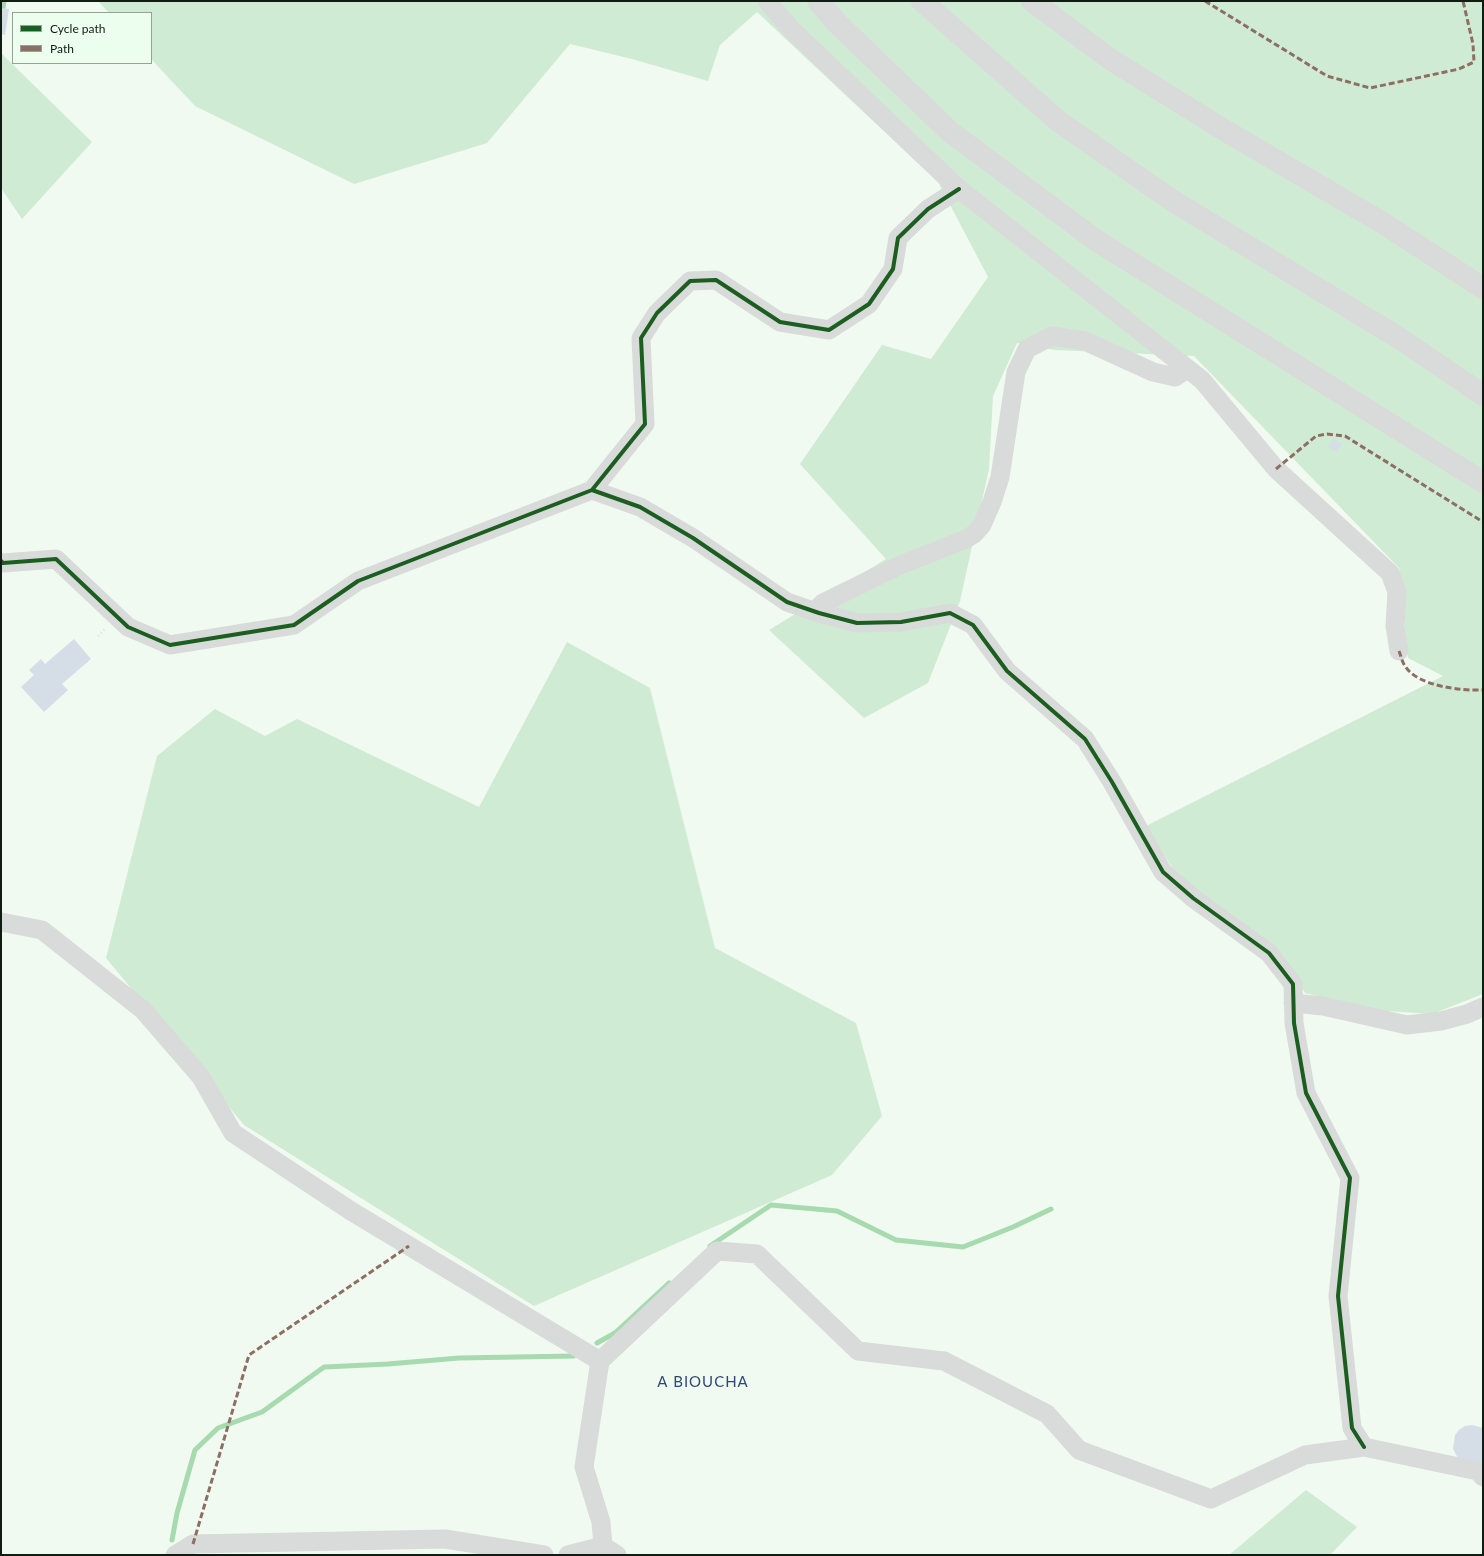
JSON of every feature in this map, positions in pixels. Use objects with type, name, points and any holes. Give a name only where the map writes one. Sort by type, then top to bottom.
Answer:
[{"type":"highway","points":[[818,1],[837,23],[949,131],[1097,240],[1483,482]]},
{"type":"highway","points":[[922,1],[1064,125],[1173,201],[1399,338],[1483,395]]},
{"type":"highway","points":[[1032,1],[1110,59],[1224,130],[1383,223],[1483,288]]},
{"type":"street","points":[[767,1],[792,30],[959,189],[1202,380],[1276,469],[1390,573],[1397,592],[1395,626],[1399,651]]},
{"type":"street","points":[[2,565],[56,559],[128,627],[169,649],[218,642],[294,625],[358,581],[592,490],[645,424],[641,338],[657,313],[690,281],[716,280],[780,322],[829,330],[869,304],[893,269],[898,238],[928,210],[959,189]]},
{"type":"street","points":[[815,611],[823,603],[898,566],[966,539],[974,534],[982,525],[992,502],[1000,477],[1016,372],[1027,349],[1052,336],[1085,341],[1154,372],[1175,377],[1187,369]]},
{"type":"street","points":[[592,490],[640,507],[692,538],[788,602],[857,623],[902,622],[950,613],[973,625],[1007,671],[1085,740],[1112,782],[1163,872],[1193,898],[1269,953],[1293,984],[1294,1023],[1306,1092],[1350,1178],[1338,1296],[1352,1428],[1364,1447]]},
{"type":"street","points":[[1,922],[42,930],[143,1010],[201,1077],[233,1133],[351,1211],[600,1361]]},
{"type":"street","points":[[1293,1003],[1323,1006],[1407,1025],[1441,1021],[1467,1014],[1483,1007]]},
{"type":"street","points":[[568,1555],[610,1550],[584,1467],[600,1361],[717,1251],[757,1254],[858,1351],[944,1361],[1047,1414],[1079,1450],[1211,1499],[1305,1455],[1364,1447],[1478,1471],[1483,1477]]},
{"type":"street","points":[[175,1555],[193,1544],[445,1539],[544,1555]]},
{"type":"green space","points":[[98,1],[1483,1],[1483,994],[1432,1014],[1373,1010],[1305,993],[1272,944],[1181,881],[1146,826],[1443,676],[1408,658],[1399,568],[1194,356],[1055,350],[1017,343],[993,396],[989,469],[960,601],[928,683],[864,718],[769,630],[886,559],[800,464],[882,345],[931,359],[988,277],[938,182],[757,12],[720,45],[708,81],[632,59],[570,44],[487,143],[354,184],[195,106],[152,60],[152,12],[108,12]]},
{"type":"green space","points":[[1,53],[92,142],[22,219],[1,188]]},
{"type":"green space","points":[[567,642],[650,688],[715,948],[856,1023],[882,1116],[832,1175],[534,1306],[244,1125],[106,958],[157,756],[215,709],[265,736],[297,719],[479,807]]},
{"type":"green space","points":[[1306,1490],[1357,1527],[1330,1555],[1229,1555]]},
{"type":"building","points":[[1,8],[9,9],[5,35],[1,34]]},
{"type":"building","points":[[1333,439],[1342,444],[1337,452],[1328,447]]},
{"type":"building","points":[[74,639],[91,659],[62,684],[68,690],[44,712],[21,687],[34,675],[29,670],[41,659],[45,664]]},
{"type":"building","points":[[1472,1425],[1483,1428],[1483,1463],[1477,1465],[1459,1460],[1453,1449],[1455,1435],[1465,1426]]},
{"type":"waterway","points":[[3,8],[4,1]]},
{"type":"waterway","points":[[710,1246],[771,1205],[837,1211],[896,1240],[963,1247],[1013,1227],[1051,1209]]},
{"type":"waterway","points":[[597,1343],[615,1333],[669,1283]]},
{"type":"waterway","points":[[172,1540],[177,1513],[195,1450],[218,1428],[262,1412],[324,1367],[388,1364],[459,1358],[574,1356]]},
{"type":"marked path","points":[[1205,1],[1327,76],[1370,88],[1459,69],[1474,62],[1473,44],[1463,1]]},
{"type":"marked path","points":[[1276,469],[1316,436],[1327,434],[1345,436],[1483,522]]},
{"type":"marked path","points":[[1399,651],[1402,661],[1411,673],[1429,683],[1452,688],[1483,690]]},
{"type":"marked path","points":[[193,1544],[249,1355],[409,1246]]},
{"type":"cycle path","points":[[1,561],[3,563],[56,559],[128,627],[170,645],[294,625],[358,581],[592,490],[645,424],[641,338],[657,313],[690,281],[716,280],[780,322],[829,330],[869,304],[893,269],[898,238],[928,209],[959,189]]},
{"type":"cycle path","points":[[592,490],[640,507],[693,538],[787,602],[819,613],[857,623],[901,622],[950,613],[973,625],[1007,671],[1085,739],[1112,782],[1163,872],[1193,898],[1269,953],[1293,984],[1294,1023],[1306,1093],[1350,1178],[1338,1296],[1352,1428],[1364,1447]]},
{"type":"district","name":"A BIOUCHA","points":[[703,1382]]}]
